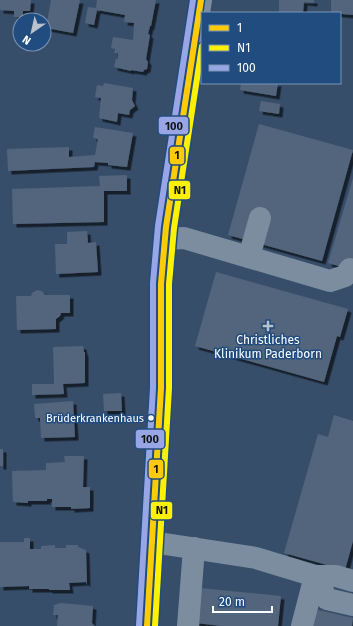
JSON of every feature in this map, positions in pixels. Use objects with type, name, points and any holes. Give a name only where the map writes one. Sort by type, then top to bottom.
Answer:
[{"type":"street","points":[[147,626],[160,426],[161,230],[202,0]]},
{"type":"street","points":[[249,257],[260,218]]},
{"type":"street","points":[[161,230],[330,281],[345,276],[350,269]]},
{"type":"street","points":[[152,542],[256,558],[315,576],[336,576],[353,581]]},
{"type":"street","points":[[188,626],[194,548]]},
{"type":"street","points":[[315,576],[327,599],[353,605]]},
{"type":"street","points":[[302,626],[315,576]]},
{"type":"building","points":[[0,0],[31,0],[30,11],[14,12],[0,10]]},
{"type":"building","points":[[51,0],[80,0],[73,33],[52,29],[52,12],[49,12]]},
{"type":"building","points":[[97,0],[156,0],[148,34],[150,35],[146,59],[148,62],[147,69],[143,72],[114,67],[116,59],[118,59],[118,53],[114,53],[115,49],[111,48],[113,37],[133,40],[134,23],[124,22],[125,15],[97,10],[94,25],[85,23],[88,7],[96,8]]},
{"type":"building","points":[[279,0],[314,0],[314,3],[304,2],[303,12],[279,12]]},
{"type":"building","points":[[331,0],[353,0],[353,15],[341,14],[341,12],[331,12]]},
{"type":"building","points":[[104,83],[133,88],[132,100],[135,106],[130,110],[129,115],[118,113],[117,122],[99,118],[101,98],[95,97],[97,85],[103,86]]},
{"type":"building","points":[[241,84],[278,84],[276,96],[240,90]]},
{"type":"building","points":[[261,101],[280,104],[279,114],[259,111]]},
{"type":"building","points":[[259,124],[353,150],[322,261],[228,235]]},
{"type":"building","points":[[95,127],[133,133],[127,167],[95,162],[94,167],[8,171],[7,149],[69,147],[69,157],[95,155],[98,139],[93,138]]},
{"type":"building","points":[[127,175],[127,191],[104,191],[104,222],[13,224],[12,189],[100,186],[99,176]]},
{"type":"building","points":[[353,178],[353,270],[328,263]]},
{"type":"building","points":[[87,231],[88,243],[96,242],[98,272],[56,274],[55,244],[67,244],[67,232]]},
{"type":"building","points":[[216,272],[348,309],[340,337],[337,336],[324,382],[195,346]]},
{"type":"building","points":[[37,290],[42,291],[45,295],[70,295],[70,313],[61,313],[56,319],[56,329],[17,330],[16,296],[31,296],[32,293]]},
{"type":"building","points":[[83,346],[85,352],[85,383],[63,384],[64,394],[32,395],[32,384],[54,384],[53,347]]},
{"type":"building","points":[[121,393],[122,411],[104,411],[103,394]]},
{"type":"building","points":[[73,401],[75,437],[41,438],[40,418],[35,418],[34,404]]},
{"type":"building","points":[[334,415],[353,421],[353,541],[345,570],[284,553],[318,434],[328,437]]},
{"type":"building","points":[[0,449],[3,449],[3,466],[0,466]]},
{"type":"building","points":[[64,456],[84,456],[83,487],[90,487],[90,508],[71,509],[71,507],[52,507],[52,499],[47,499],[47,501],[28,501],[28,503],[13,502],[12,471],[46,470],[46,463],[65,462]]},
{"type":"building","points":[[24,538],[30,538],[30,549],[41,549],[41,546],[55,545],[55,548],[66,548],[66,545],[78,545],[78,547],[86,550],[87,585],[86,582],[69,583],[70,590],[29,589],[29,586],[0,587],[0,542],[24,542]]},
{"type":"building","points":[[200,588],[281,596],[278,626],[221,626],[196,623]]},
{"type":"building","points":[[61,603],[93,606],[92,623],[95,626],[57,626],[58,615],[53,615],[54,605]]},
{"type":"building","points":[[314,609],[353,618],[352,626],[310,626]]},
{"type":"transit line","name":"100","points":[[139,626],[153,388],[153,283],[158,226],[193,0]]},
{"type":"transit line","name":"1","points":[[147,626],[161,388],[161,284],[166,227],[201,0]]},
{"type":"transit line","name":"N1","points":[[155,626],[169,388],[169,284],[174,228],[201,52]]},
{"type":"place","name":"Christliches Klinikum Paderborn","points":[[268,326]]},
{"type":"place","name":"Brüderkrankenhaus","points":[[151,418]]}]
